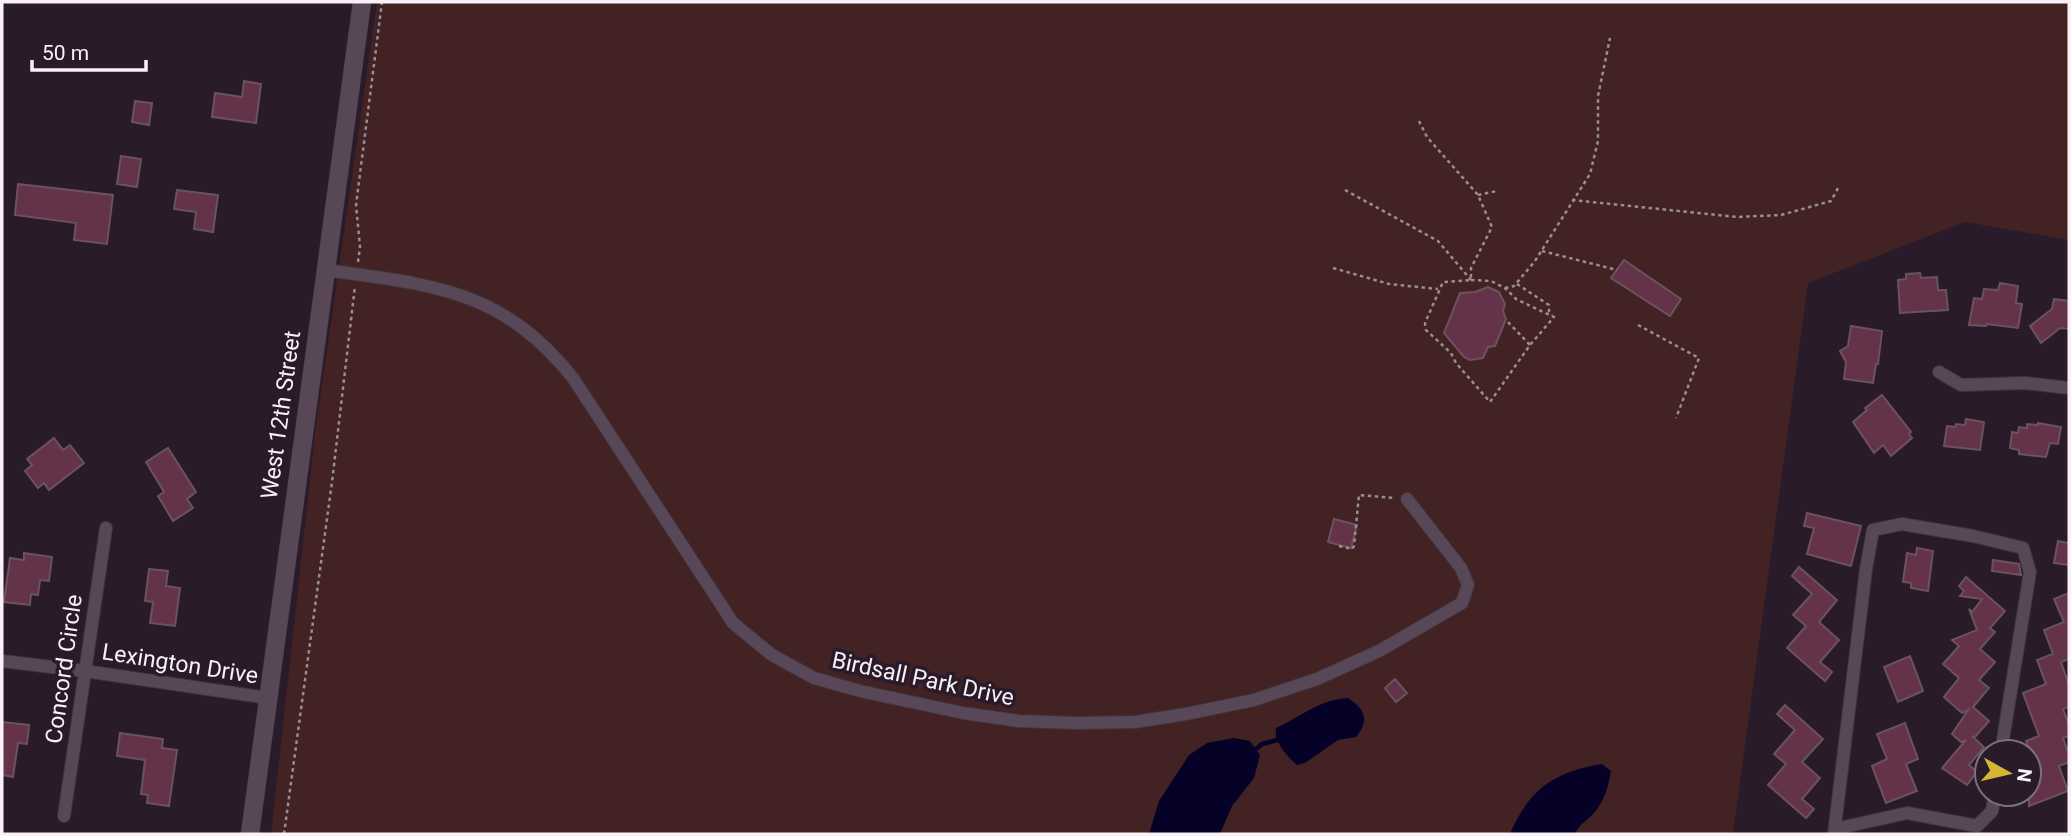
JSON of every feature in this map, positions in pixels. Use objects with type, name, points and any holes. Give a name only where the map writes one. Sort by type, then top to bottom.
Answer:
[{"type":"main road","name":"West 12th Street","points":[[250,834],[362,2]]},
{"type":"street","name":"Birdsall Park Drive","points":[[326,270],[413,281],[472,298],[502,314],[536,339],[561,363],[580,388],[733,623],[772,655],[814,678],[911,703],[1019,720],[1135,722],[1254,699],[1317,679],[1379,651],[1462,603],[1468,585],[1461,568],[1407,499]]},
{"type":"street","points":[[1939,372],[1961,385],[2025,383],[2069,388]]},
{"type":"street","points":[[1993,808],[1977,826],[1907,813],[1835,832],[1873,530],[1902,524],[2023,548],[2030,572],[2003,738]]},
{"type":"street","name":"Concord Circle","points":[[64,816],[106,528]]},
{"type":"street","name":"Lexington Drive","points":[[2,661],[268,698]]},
{"type":"path","points":[[284,834],[332,482],[360,247],[356,205],[382,2]]},
{"type":"path","points":[[1504,288],[1514,286],[1542,251],[1590,174],[1598,141],[1598,96],[1610,38]]},
{"type":"path","points":[[1419,121],[1427,137],[1478,195],[1492,227],[1471,268],[1471,280]]},
{"type":"path","points":[[1572,200],[1748,217],[1781,215],[1831,201],[1839,188]]},
{"type":"path","points":[[1345,190],[1438,241],[1471,280]]},
{"type":"path","points":[[1478,195],[1497,191]]},
{"type":"path","points":[[1542,251],[1617,270]]},
{"type":"path","points":[[1333,268],[1389,284],[1438,289]]},
{"type":"path","points":[[1471,280],[1491,281],[1516,299],[1554,317],[1530,345],[1490,402],[1456,363],[1451,353],[1426,330],[1425,323],[1443,282],[1471,280]]},
{"type":"path","points":[[1516,283],[1549,304],[1549,312],[1554,317]]},
{"type":"path","points":[[1508,322],[1530,345]]},
{"type":"path","points":[[1638,325],[1699,358],[1676,418]]},
{"type":"path","points":[[1339,547],[1352,549],[1354,546],[1359,495],[1407,499]]},
{"type":"shaded area","points":[[377,2],[2069,2],[2069,240],[1965,222],[1808,283],[1733,834],[271,834],[315,434]]},
{"type":"shaded area","points":[[1348,698],[1364,715],[1363,725],[1356,737],[1338,740],[1305,763],[1297,765],[1279,743],[1276,728],[1320,705]]},
{"type":"shaded area","points":[[1234,738],[1250,741],[1260,755],[1254,778],[1232,806],[1220,834],[1149,834],[1159,801],[1189,755],[1207,743]]},
{"type":"shaded area","points":[[1602,764],[1611,771],[1606,793],[1598,808],[1575,834],[1510,834],[1526,805],[1545,785],[1570,772]]},
{"type":"building","points":[[244,81],[261,84],[256,123],[212,117],[215,93],[242,97]]},
{"type":"building","points":[[135,101],[152,103],[149,125],[132,122]]},
{"type":"building","points":[[121,156],[141,159],[137,187],[117,184]]},
{"type":"building","points":[[18,184],[113,195],[107,244],[74,240],[76,223],[15,215]]},
{"type":"building","points":[[177,190],[218,195],[213,232],[194,229],[196,212],[174,209]]},
{"type":"building","points":[[1624,260],[1681,299],[1670,316],[1611,278]]},
{"type":"building","points":[[1920,273],[1921,278],[1937,277],[1938,290],[1946,290],[1948,310],[1900,313],[1898,280],[1906,279],[1906,274]]},
{"type":"building","points":[[2000,283],[2018,286],[2016,303],[2022,304],[2018,328],[1969,325],[1974,298],[1982,299],[1984,289],[1998,290]]},
{"type":"building","points":[[1488,287],[1499,292],[1505,304],[1503,311],[1506,319],[1495,346],[1488,347],[1483,358],[1470,360],[1464,357],[1444,333],[1460,293],[1475,292]]},
{"type":"building","points":[[2054,299],[2069,301],[2069,329],[2060,328],[2041,343],[2030,326],[2052,309]]},
{"type":"building","points":[[1851,326],[1882,331],[1873,383],[1844,379],[1846,362],[1840,351],[1848,346]]},
{"type":"building","points":[[1882,395],[1911,432],[1909,434],[1912,438],[1891,456],[1883,445],[1874,453],[1853,422]]},
{"type":"building","points":[[1966,419],[1984,422],[1980,450],[1944,446],[1947,426],[1965,425]]},
{"type":"building","points":[[2027,424],[2061,427],[2058,444],[2050,443],[2046,457],[2019,454],[2019,450],[2010,448],[2012,432],[2018,433],[2019,427],[2027,428]]},
{"type":"building","points":[[54,438],[63,450],[70,445],[84,463],[49,490],[44,483],[38,488],[25,471],[32,465],[27,459]]},
{"type":"building","points":[[168,448],[196,492],[187,499],[193,508],[173,521],[158,496],[164,492],[146,462]]},
{"type":"building","points":[[1807,513],[1861,526],[1851,566],[1807,554],[1814,528],[1804,526]]},
{"type":"building","points":[[1334,519],[1357,525],[1351,548],[1328,542]]},
{"type":"building","points":[[2058,541],[2069,543],[2069,565],[2054,563]]},
{"type":"building","points":[[1917,548],[1933,551],[1928,591],[1911,588],[1911,583],[1903,582],[1907,553],[1916,555]]},
{"type":"building","points":[[24,553],[52,557],[49,581],[40,580],[38,595],[31,594],[30,605],[4,602],[10,558],[24,560]]},
{"type":"building","points":[[1993,560],[2019,564],[2021,575],[1992,571]]},
{"type":"building","points":[[1799,567],[1837,600],[1819,622],[1839,640],[1820,662],[1832,672],[1825,681],[1787,648],[1806,626],[1793,615],[1812,594],[1792,576]]},
{"type":"building","points":[[149,569],[168,571],[166,586],[180,588],[175,626],[150,623],[153,602],[145,601]]},
{"type":"building","points":[[1966,577],[2005,611],[1990,628],[1995,632],[1980,649],[1995,662],[1979,680],[1989,688],[1973,707],[1989,721],[1973,737],[1973,760],[1969,765],[1973,768],[1973,777],[1967,785],[1942,768],[1966,740],[1961,742],[1952,734],[1968,710],[1962,713],[1944,697],[1959,678],[1943,664],[1959,646],[1952,640],[1977,630],[1969,609],[1972,612],[1982,599],[1960,596],[1964,591],[1959,586]]},
{"type":"building","points":[[2069,593],[2069,659],[2061,662],[2069,685],[2069,707],[2063,709],[2069,725],[2069,736],[2063,738],[2069,762],[2059,766],[2068,791],[2043,801],[2043,738],[2034,738],[2039,736],[2023,693],[2046,684],[2037,660],[2053,654],[2044,630],[2064,622],[2054,599]]},
{"type":"building","points":[[1910,656],[1923,691],[1898,702],[1884,667]]},
{"type":"building","points":[[1395,679],[1407,693],[1396,702],[1385,688]]},
{"type":"building","points":[[1785,705],[1823,739],[1802,762],[1820,778],[1802,799],[1814,809],[1806,818],[1768,785],[1786,764],[1774,754],[1795,730],[1777,714]]},
{"type":"building","points":[[2,722],[29,725],[27,744],[18,743],[13,777],[2,775]]},
{"type":"building","points":[[1905,723],[1918,759],[1906,764],[1917,791],[1886,803],[1872,766],[1887,759],[1877,734]]},
{"type":"building","points":[[120,733],[163,739],[162,748],[177,750],[169,806],[147,803],[148,795],[141,794],[145,760],[117,756]]},
{"type":"waterway","points":[[1256,749],[1262,744],[1277,740]]}]
